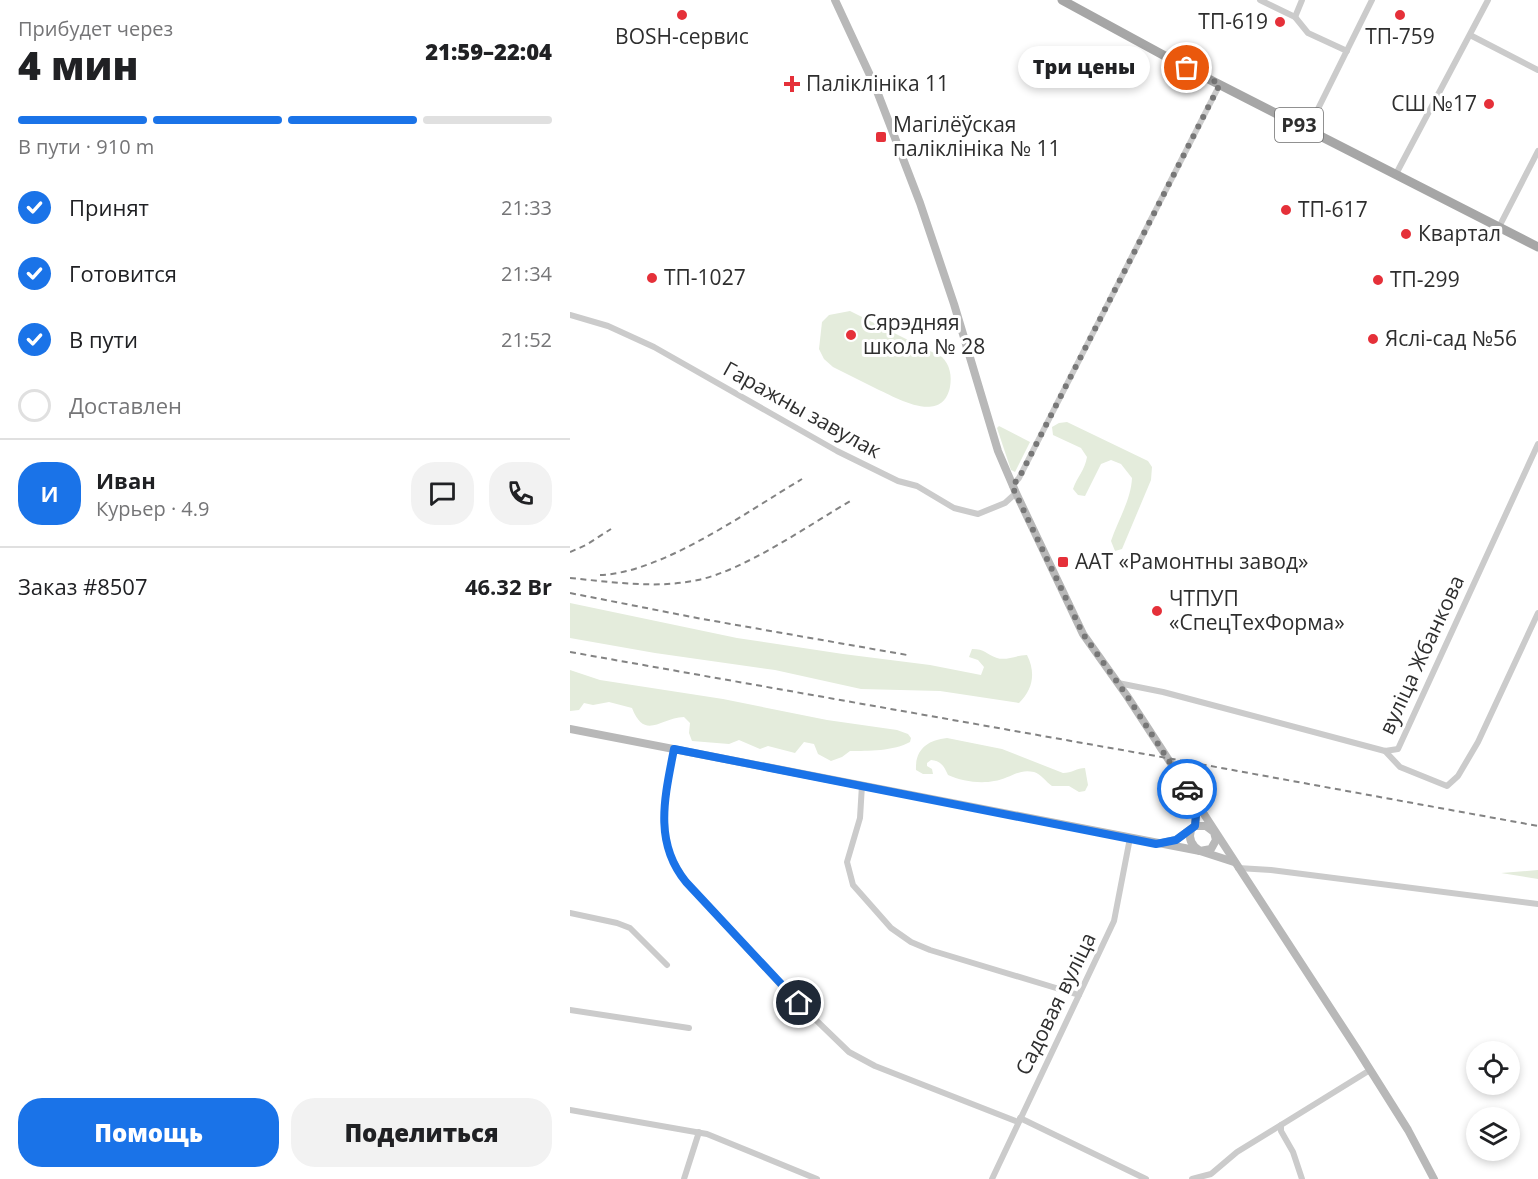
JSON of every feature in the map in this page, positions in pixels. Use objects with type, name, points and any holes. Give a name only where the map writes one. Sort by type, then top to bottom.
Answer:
[{"type":"main road","points":[[835,0],[875,86],[909,171],[954,304],[998,451],[1014,490],[1083,634],[1118,683],[1392,1104],[1428,1164],[1434,1179]]},
{"type":"main road","name":"Р93","points":[[1062,0],[1538,247]]},
{"type":"main road","points":[[570,729],[1200,851],[1236,865]]},
{"type":"main road","points":[[1156,844],[1176,840],[1193,828],[1206,826],[1214,832],[1216,840],[1212,848],[1200,851],[1191,843],[1190,838],[1193,828],[1197,804]]},
{"type":"street","points":[[1260,0],[1295,17],[1308,33],[1347,51]]},
{"type":"street","points":[[1295,17],[1302,0]]},
{"type":"street","points":[[1308,129],[1372,0]]},
{"type":"street","points":[[1396,174],[1488,0]]},
{"type":"street","points":[[1470,35],[1538,70]]},
{"type":"street","points":[[1014,490],[1220,84]]},
{"type":"street","points":[[1499,227],[1538,152]]},
{"type":"street","name":"Гаражны завулак","points":[[570,315],[608,327],[654,348],[837,451],[898,481],[916,486],[960,510],[978,514],[1005,503],[1014,490]]},
{"type":"street","name":"вуліца Жбанкова","points":[[1118,683],[1162,692],[1385,751],[1398,749],[1538,444]]},
{"type":"street","points":[[1385,751],[1400,767],[1447,786],[1458,776],[1478,742],[1538,613]]},
{"type":"street","points":[[674,749],[664,805],[664,828],[670,855],[686,882],[786,991],[849,1052],[874,1066],[1019,1120],[1146,1179]]},
{"type":"street","points":[[862,785],[860,818],[847,862],[848,871],[856,891],[891,928],[911,942],[930,950],[1079,995]]},
{"type":"street","name":"Садовая вуліца","points":[[992,1179],[1114,921],[1130,838]]},
{"type":"street","points":[[1236,865],[1538,904]]},
{"type":"street","points":[[570,913],[630,928],[667,964]]},
{"type":"street","points":[[570,1010],[689,1028]]},
{"type":"street","points":[[1192,1179],[1211,1174],[1237,1152],[1370,1070]]},
{"type":"street","points":[[570,1110],[699,1132],[817,1179]]},
{"type":"street","points":[[1281,1125],[1281,1131],[1296,1159],[1302,1179]]},
{"type":"street","points":[[684,1179],[699,1132]]},
{"type":"green space","points":[[850,311],[942,357],[949,367],[950,375],[950,387],[945,399],[938,405],[917,406],[833,367],[824,359],[819,349],[822,322],[829,315]]},
{"type":"green space","points":[[1067,422],[1148,461],[1152,467],[1151,480],[1122,549],[1115,551],[1111,541],[1127,502],[1132,478],[1121,464],[1111,460],[1101,464],[1085,496],[1078,495],[1073,489],[1087,457],[1081,448],[1053,435],[1052,427]]},
{"type":"green space","points":[[999,426],[1030,442],[1015,472],[1011,470],[997,428]]},
{"type":"green space","points":[[570,603],[737,638],[930,665],[981,675],[984,667],[978,660],[969,657],[972,649],[983,651],[1000,659],[1027,655],[1032,668],[1032,680],[1024,698],[1019,703],[940,691],[861,689],[775,670],[570,638]]},
{"type":"green space","points":[[570,670],[600,680],[897,730],[908,734],[911,738],[910,742],[904,745],[881,750],[850,751],[831,761],[818,754],[814,744],[804,742],[795,753],[768,746],[760,749],[739,740],[729,744],[692,741],[689,733],[690,723],[684,717],[648,726],[637,718],[632,708],[609,702],[593,705],[584,703],[579,710],[570,711]]},
{"type":"green space","points":[[947,738],[1002,749],[1063,773],[1085,768],[1088,785],[1085,791],[1079,792],[1069,786],[1052,786],[1039,774],[1028,771],[994,781],[971,781],[948,775],[942,764],[931,760],[927,766],[932,769],[933,774],[923,774],[916,770],[920,751],[929,743]]},
{"type":"green space","points":[[1538,870],[1538,879],[1501,873]]},
{"type":"railway","points":[[600,575],[624,572],[677,552],[731,523],[802,479]]},
{"type":"railway","points":[[570,578],[650,584],[698,580],[716,575],[756,557],[852,500]]},
{"type":"railway","points":[[570,552],[611,529]]},
{"type":"railway","points":[[570,593],[907,655]]},
{"type":"railway","points":[[570,652],[1538,826]]},
{"type":"way so far","points":[[1187,68],[1220,84],[1019,478],[1012,486],[1083,634],[1127,696],[1187,789]]},
{"type":"place","name":"BOSH-сервис","points":[[682,15]]},
{"type":"place","name":"ТП-759","points":[[1400,15]]},
{"type":"place","name":"ТП-619","points":[[1280,22]]},
{"type":"place","name":"Три цены","points":[[1187,68]]},
{"type":"place","name":"Паліклініка 11","points":[[792,84]]},
{"type":"place","name":"СШ №17","points":[[1489,104]]},
{"type":"place","name":"Магілёўская паліклініка № 11","points":[[881,137]]},
{"type":"place","name":"ТП-617","points":[[1286,210]]},
{"type":"place","name":"Квартал","points":[[1406,234]]},
{"type":"place","name":"ТП-1027","points":[[652,278]]},
{"type":"place","name":"ТП-299","points":[[1378,280]]},
{"type":"place","name":"Сярэдняя школа № 28","points":[[851,335]]},
{"type":"place","name":"Яслі-сад №56","points":[[1373,339]]},
{"type":"place","name":"ААТ «Рамонтны завод»","points":[[1063,562]]},
{"type":"place","name":"ЧТПУП «СпецТехФорма»","points":[[1157,611]]},
{"type":"route","points":[[799,1003],[686,882],[675,867],[666,843],[663,816],[674,749],[1156,844],[1176,840],[1195,826],[1197,804],[1187,789]]}]
